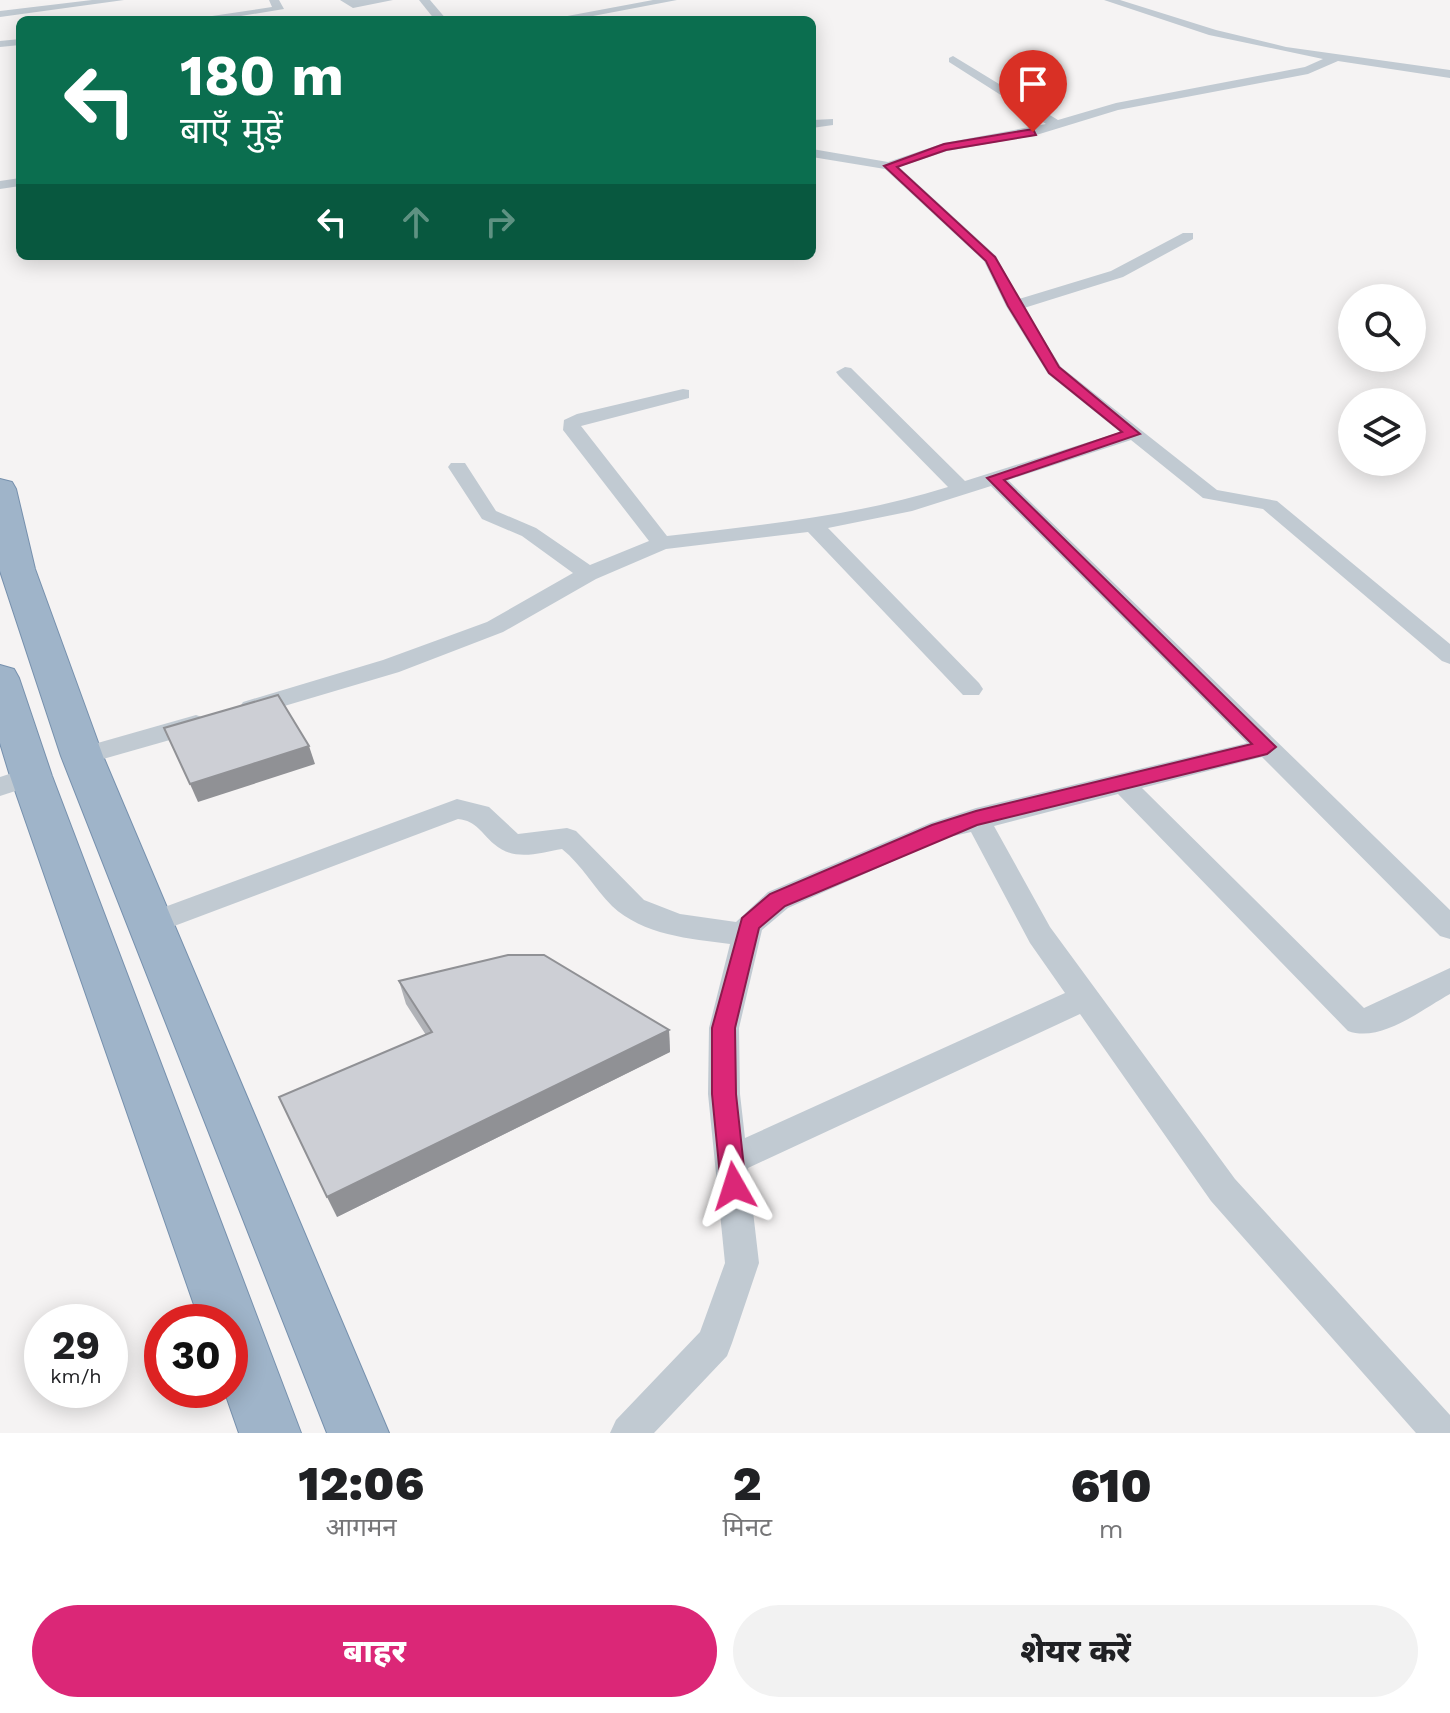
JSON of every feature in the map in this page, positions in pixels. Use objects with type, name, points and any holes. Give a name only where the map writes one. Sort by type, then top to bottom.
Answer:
[{"type":"highway","points":[[0,489],[17,569],[82,756],[153,923],[219,1097],[358,1433]]},
{"type":"highway","points":[[0,678],[15,782],[270,1433]]},
{"type":"street","points":[[0,14],[119,0]]},
{"type":"street","points":[[345,0],[353,5],[388,0]]},
{"type":"street","points":[[424,0],[438,16]]},
{"type":"street","points":[[576,16],[672,0]]},
{"type":"street","points":[[1109,0],[1213,33],[1337,57],[1450,74]]},
{"type":"street","points":[[223,16],[279,9],[278,1]]},
{"type":"street","points":[[816,154],[889,166],[944,147],[1033,132],[1116,107],[1308,70],[1337,57]]},
{"type":"street","points":[[953,60],[1056,125]]},
{"type":"street","points":[[816,124],[828,122]]},
{"type":"street","points":[[889,166],[991,259],[1014,306],[1054,370],[1210,494],[1221,499],[1256,500],[1270,505],[1450,656]]},
{"type":"street","points":[[1014,306],[1117,274],[1188,236]]},
{"type":"street","points":[[845,372],[962,490]]},
{"type":"street","points":[[662,543],[572,430],[571,424],[584,418],[683,394]]},
{"type":"street","points":[[82,756],[391,666],[495,627],[588,574],[662,543],[813,525],[905,507],[1132,434]]},
{"type":"street","points":[[458,467],[489,515],[529,532],[588,574]]},
{"type":"street","points":[[994,478],[1450,928]]},
{"type":"street","points":[[813,525],[971,689]]},
{"type":"street","points":[[629,1433],[714,1343],[742,1263],[724,1094],[724,1028],[749,924],[778,900],[939,830],[976,818],[1267,747]]},
{"type":"street","points":[[1123,784],[1358,1022],[1376,1020],[1450,980]]},
{"type":"street","points":[[153,923],[457,809],[483,813],[511,843],[525,846],[567,838],[581,847],[621,898],[651,917],[746,935]]},
{"type":"street","points":[[976,818],[1040,935],[1223,1190],[1441,1433]]},
{"type":"street","points":[[731,1160],[1084,998]]},
{"type":"building","points":[[278,695],[309,746],[190,784],[164,728]]},
{"type":"building","points":[[508,955],[544,955],[669,1030],[327,1197],[279,1097],[432,1032],[399,981]]},
{"type":"route","points":[[734,1186],[724,1094],[724,1028],[749,924],[778,900],[939,830],[976,818],[1267,747],[994,478],[1132,434],[1054,370],[1014,306],[991,259],[889,166],[944,147],[1033,132]]}]
